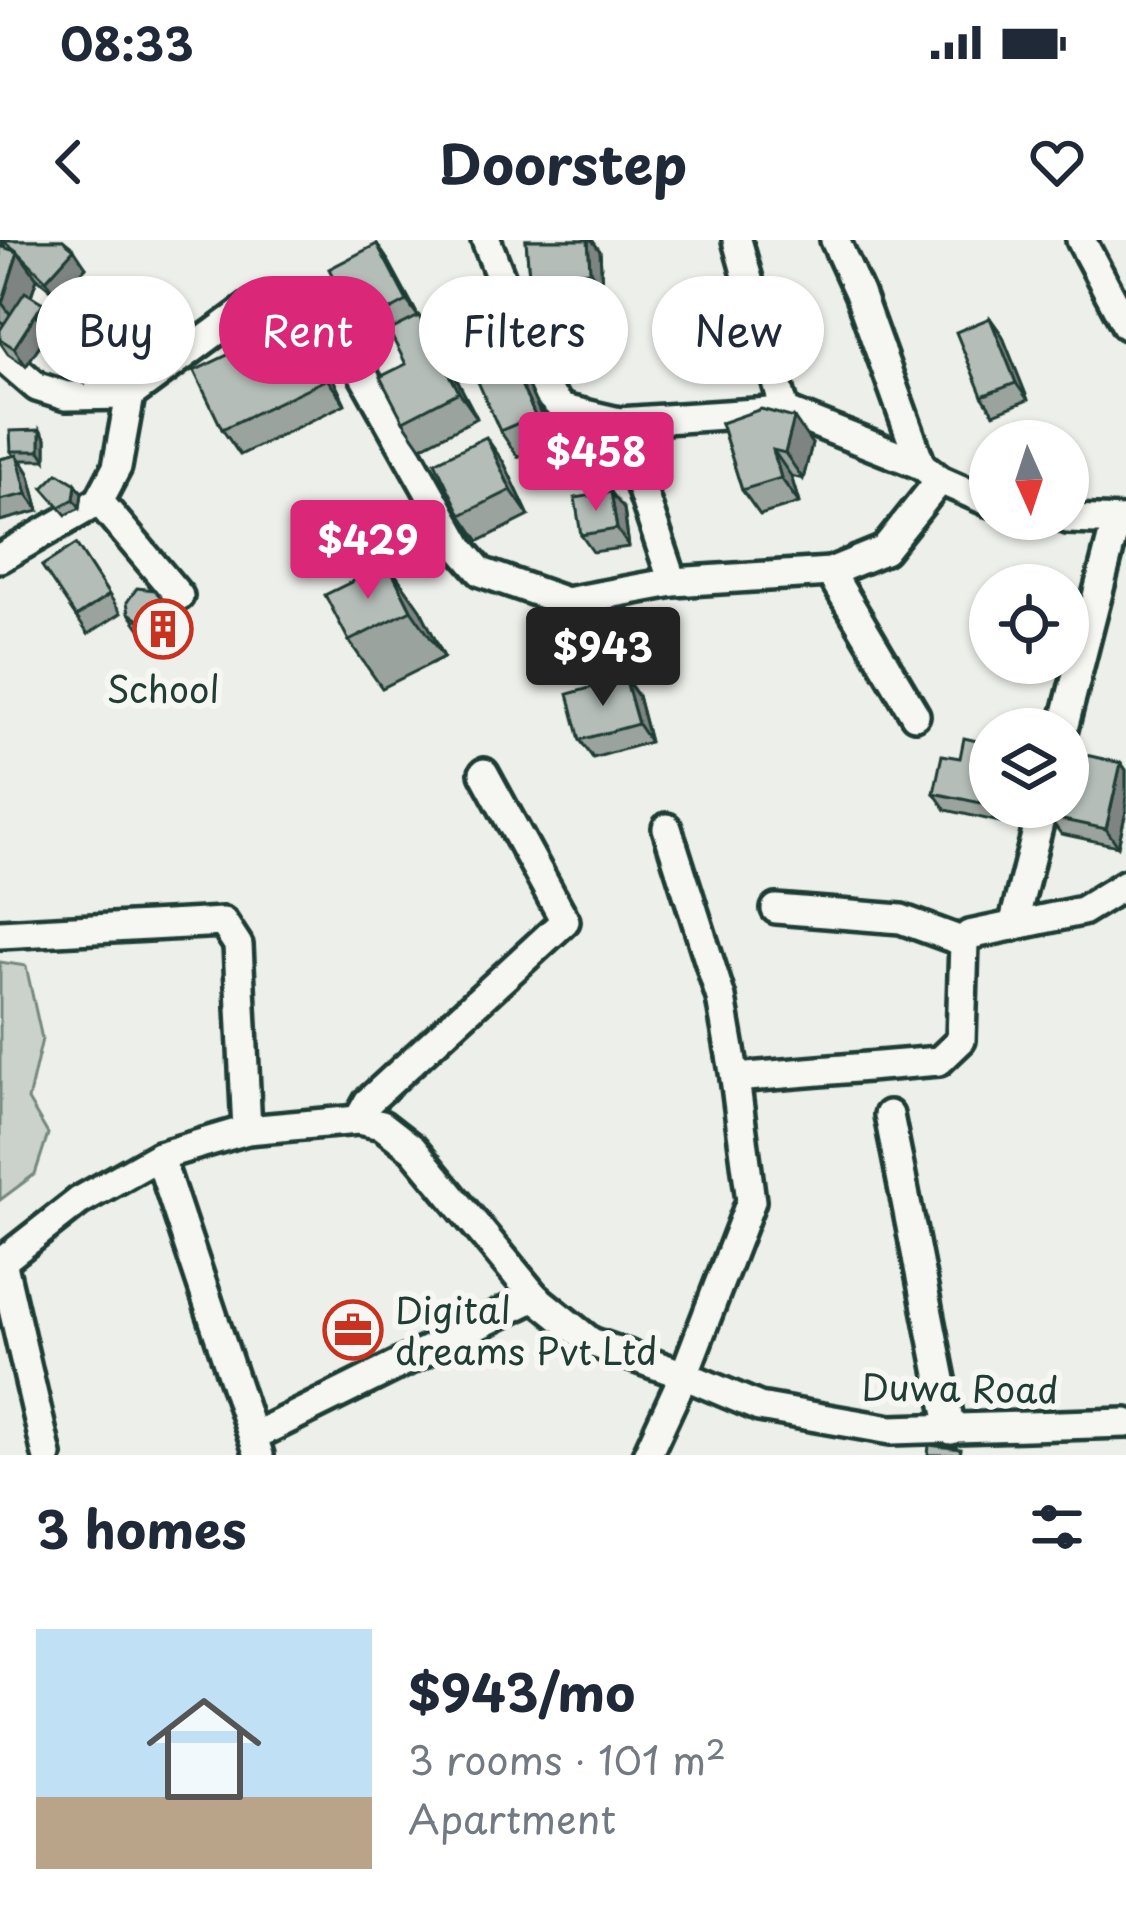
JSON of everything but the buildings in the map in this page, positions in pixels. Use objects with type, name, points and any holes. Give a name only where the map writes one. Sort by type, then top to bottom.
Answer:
[{"type":"street","points":[[485,240],[545,391],[563,409],[619,422],[784,411],[969,491]]},
{"type":"street","points":[[737,240],[784,411]]},
{"type":"street","points":[[835,240],[931,472]]},
{"type":"street","points":[[1081,240],[1126,326]]},
{"type":"street","points":[[0,355],[37,387],[66,396],[130,395],[252,305],[306,296],[329,314],[461,550],[482,572],[566,602],[673,582],[830,572],[884,550],[931,472]]},
{"type":"street","points":[[3,550],[99,501],[117,467],[130,395]]},
{"type":"street","points":[[619,422],[673,582]]},
{"type":"street","points":[[99,501],[179,596]]},
{"type":"street","points":[[1069,708],[1121,521],[1089,520]]},
{"type":"street","points":[[830,572],[915,715]]},
{"type":"street","points":[[47,1455],[1,1262],[79,1201],[159,1156],[247,1130],[358,1120],[368,1102],[565,921],[484,773]]},
{"type":"street","points":[[647,1455],[684,1375],[751,1201],[721,998],[668,828]]},
{"type":"street","points":[[1013,926],[1038,828]]},
{"type":"street","points":[[735,1078],[939,1061],[961,1040],[964,942],[969,935],[1082,911],[1126,884]]},
{"type":"street","points":[[776,909],[901,919],[964,942]]},
{"type":"street","points":[[0,934],[223,922],[238,945],[247,1130]]},
{"type":"street","points":[[889,1114],[951,1430]]},
{"type":"street","name":"Duwa Road","points":[[358,1120],[382,1125],[413,1148],[535,1297],[591,1342],[758,1407],[888,1442],[951,1430],[1006,1442],[1126,1423]]},
{"type":"street","points":[[159,1156],[257,1446],[535,1297]]},
{"type":"shaded area","points":[[0,962],[26,966],[42,1039],[28,1100],[48,1134],[35,1174],[0,1200]]},
{"type":"place","name":"School","points":[[163,629]]},
{"type":"place","name":"Digital dreams Pvt Ltd","points":[[353,1330]]}]
